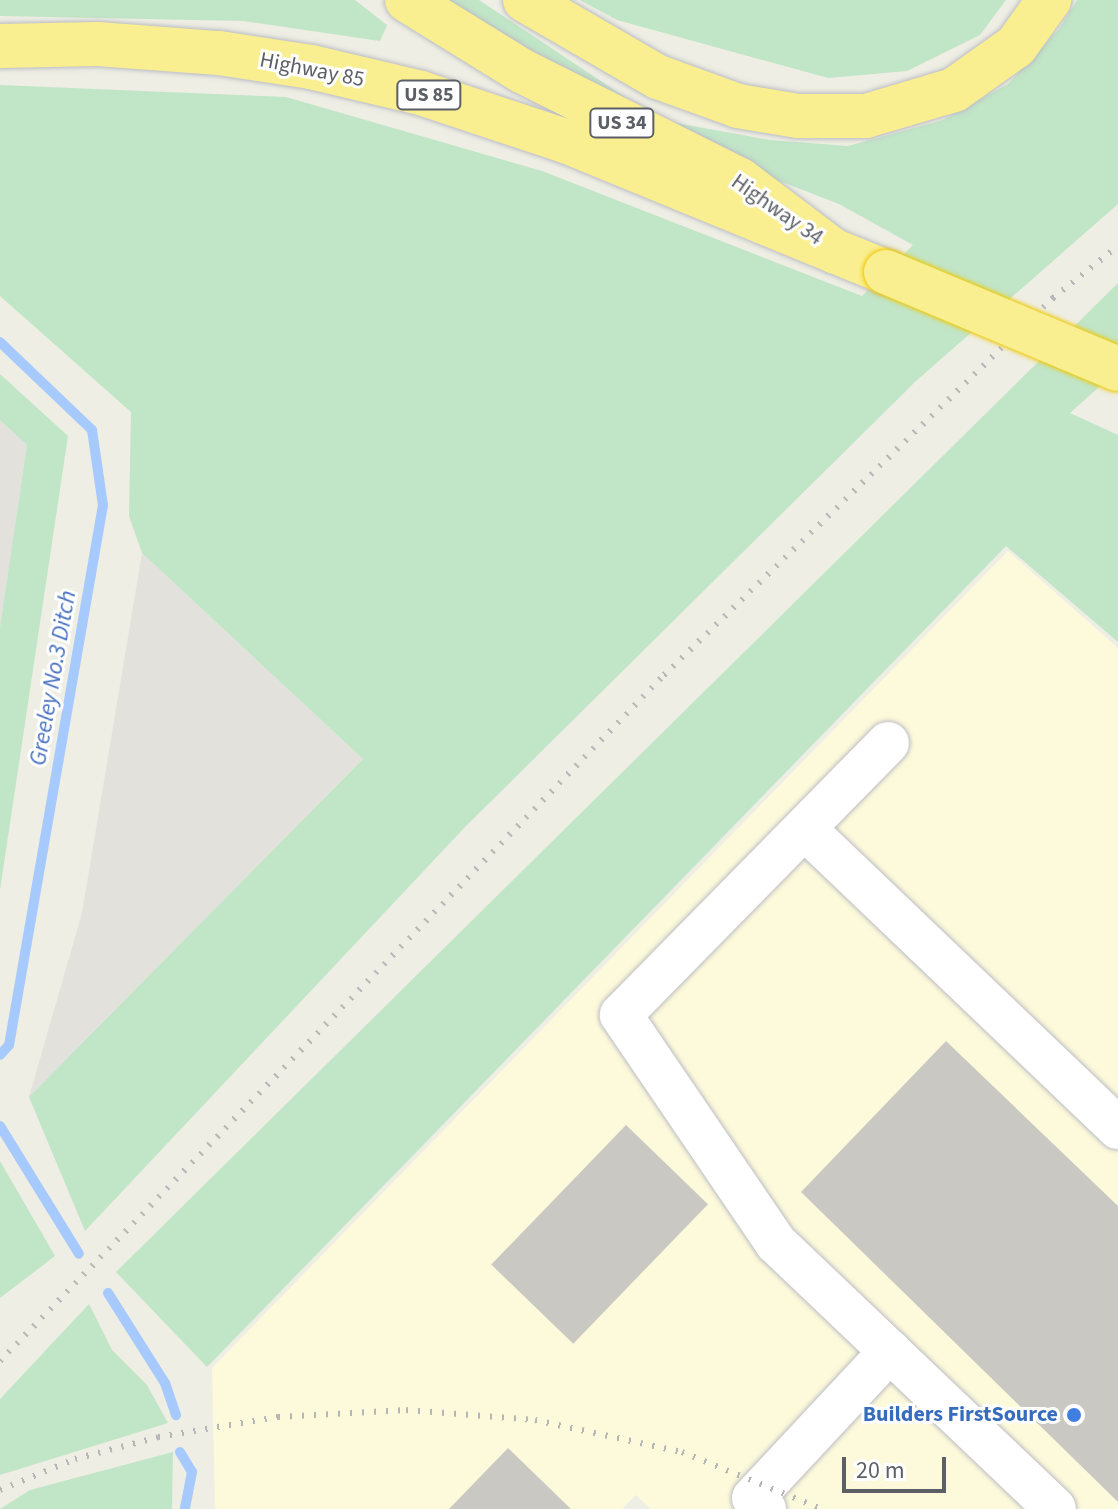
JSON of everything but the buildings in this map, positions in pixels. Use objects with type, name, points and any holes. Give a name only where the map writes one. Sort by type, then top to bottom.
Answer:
[{"type":"highway","name":"Highway 34","points":[[407,0],[522,71],[740,180],[834,251],[1118,369]]},
{"type":"highway","points":[[525,0],[658,77],[738,106],[798,116],[866,116],[954,90],[1016,46],[1049,0]]},
{"type":"highway","name":"Highway 85","points":[[0,46],[98,44],[219,53],[311,67],[421,93],[568,142],[834,251]]},
{"type":"lane","points":[[888,743],[621,1015],[776,1243],[1055,1509]]},
{"type":"lane","points":[[805,829],[1118,1128]]},
{"type":"lane","points":[[765,1509],[753,1498],[890,1351]]},
{"type":"shaded area","points":[[0,420],[27,445],[0,627]]},
{"type":"shaded area","points":[[1008,551],[1118,648],[1118,1509],[651,1509],[636,1495],[622,1509],[215,1509],[212,1368]]},
{"type":"shaded area","points":[[142,553],[363,759],[29,1097],[82,913]]},
{"type":"green space","points":[[0,0],[355,0],[387,25],[380,41],[243,21],[0,16]]},
{"type":"green space","points":[[437,0],[479,0],[658,119],[569,83]]},
{"type":"green space","points":[[580,0],[1006,0],[980,35],[907,71],[828,78],[617,20]]},
{"type":"green space","points":[[1077,0],[1118,0],[1118,204],[916,381],[466,826],[85,1231],[29,1097],[363,759],[142,553],[129,516],[131,412],[0,296],[0,85],[286,97],[542,171],[862,296],[913,245],[839,204],[769,177],[671,122],[770,140],[848,146],[943,120],[1008,84],[1059,29]]},
{"type":"green space","points":[[1118,283],[1118,370],[1070,413],[1118,435],[1118,642],[1006,546],[207,1367],[116,1272]]},
{"type":"green space","points":[[0,374],[68,436],[0,890],[0,627],[27,445],[0,420]]},
{"type":"green space","points":[[0,1161],[55,1256],[0,1298]]},
{"type":"green space","points":[[89,1304],[112,1350],[147,1385],[168,1423],[0,1475],[0,1399]]},
{"type":"green space","points":[[173,1452],[172,1509],[0,1509],[30,1490]]},
{"type":"waterway","name":"Greeley No.3 Ditch","points":[[0,342],[92,430],[103,505],[9,1045],[0,1055]]},
{"type":"waterway","points":[[0,1126],[79,1254]]},
{"type":"waterway","points":[[108,1293],[165,1383],[176,1415]]},
{"type":"waterway","points":[[180,1452],[192,1472],[185,1509]]},
{"type":"railway","points":[[0,1361],[664,675],[1053,298],[1118,246]]},
{"type":"railway","points":[[0,1490],[75,1459],[158,1437],[278,1417],[406,1410],[535,1420],[682,1452],[822,1509]]},
{"type":"place","name":"Builders FirstSource","points":[[1074,1415]]}]
